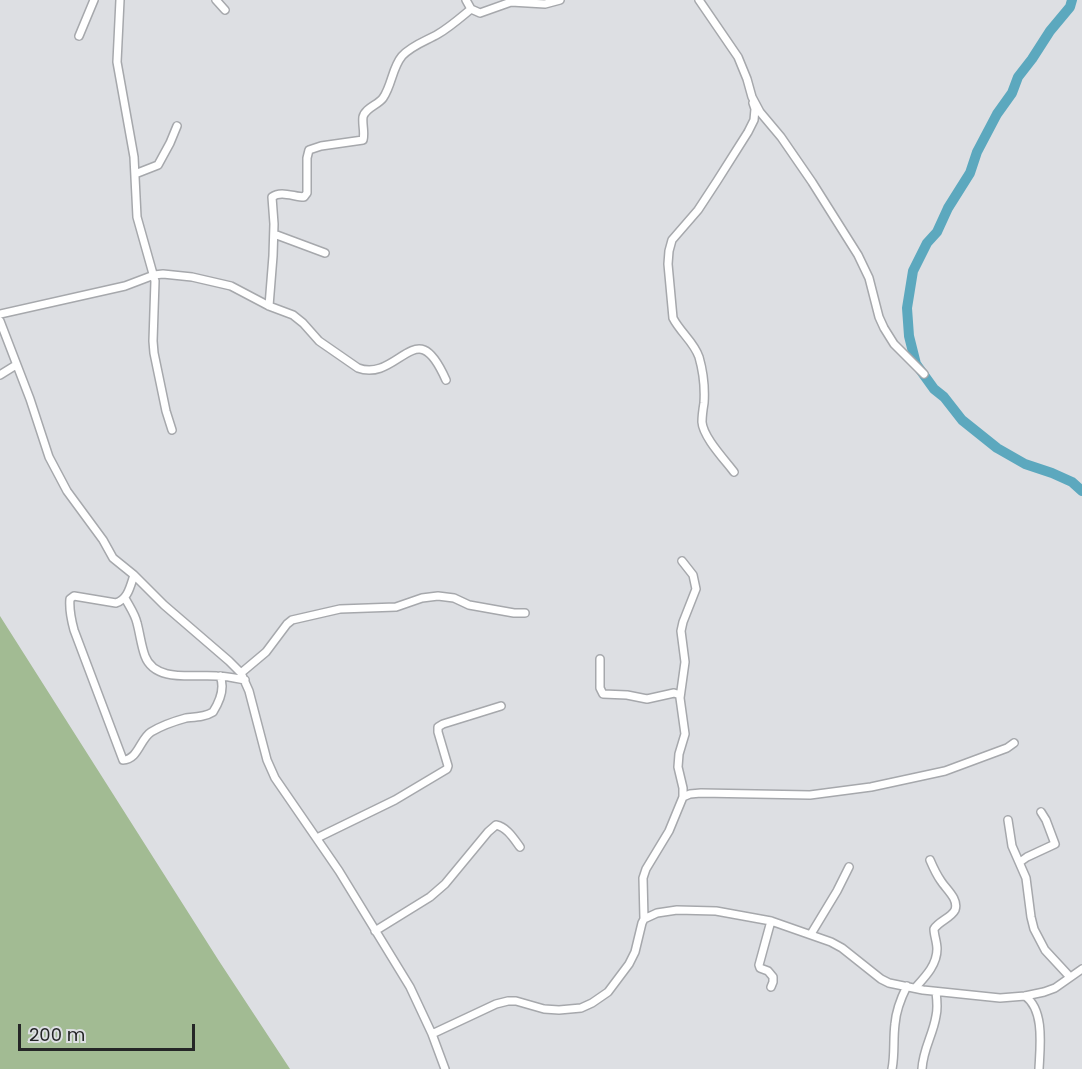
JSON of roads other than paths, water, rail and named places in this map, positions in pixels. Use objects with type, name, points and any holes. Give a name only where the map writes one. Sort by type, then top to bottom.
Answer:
[{"type":"street","points":[[79,36],[94,0]]},
{"type":"street","points":[[120,0],[117,62],[135,174],[137,217],[154,275],[154,353],[172,430]]},
{"type":"street","points":[[216,0],[225,10]]},
{"type":"street","points":[[466,0],[471,9],[480,13],[512,2],[545,4],[560,0]]},
{"type":"street","points":[[699,0],[738,57],[755,109],[754,120],[748,132],[717,181],[698,210],[672,240],[669,251],[673,318],[695,349],[701,366],[704,391],[702,422],[706,433],[734,472]]},
{"type":"street","points":[[269,306],[274,234],[272,197],[281,193],[301,198],[306,196],[309,150],[363,140],[363,117],[383,98],[400,58],[413,47],[454,23],[471,9]]},
{"type":"street","points":[[752,97],[812,182],[858,255],[869,278],[884,328],[894,344],[924,374]]},
{"type":"street","points":[[135,174],[158,165],[177,126]]},
{"type":"street","points":[[274,234],[325,253]]},
{"type":"street","points":[[0,314],[125,286],[154,275],[179,275],[216,282],[244,292],[269,306],[293,315],[319,341],[365,371],[373,371],[408,353],[424,350],[433,357],[446,380]]},
{"type":"street","points":[[0,321],[49,457],[68,491],[113,558],[243,676],[254,707],[267,760],[275,778],[317,838],[410,987],[445,1069]]},
{"type":"street","points":[[0,375],[16,365]]},
{"type":"street","points":[[432,1034],[496,1004],[508,1001],[544,1009],[581,1008],[608,992],[629,964],[635,952],[644,919],[643,878],[669,831],[683,797],[678,767],[685,734],[680,695],[686,662],[681,631],[696,589],[693,575],[682,561]]},
{"type":"street","points":[[134,576],[122,601],[116,603],[74,596],[70,599],[69,606],[74,630],[123,760],[128,760],[134,755],[143,739],[155,730],[184,719],[205,716],[213,712],[222,691],[223,684],[220,676]]},
{"type":"street","points":[[125,598],[137,623],[144,655],[152,668],[170,674],[220,676],[243,676],[292,620],[328,611],[396,607],[422,598],[438,596],[454,598],[469,605],[525,613]]},
{"type":"street","points":[[600,659],[600,688],[603,694],[647,699],[674,693],[680,695]]},
{"type":"street","points":[[317,838],[395,800],[447,770],[438,727],[443,723],[501,706]]},
{"type":"street","points":[[683,797],[690,794],[810,795],[871,787],[945,771],[1007,748],[1014,743]]},
{"type":"street","points":[[1020,862],[1056,844],[1041,812]]},
{"type":"street","points":[[1008,820],[1012,846],[1026,878],[1030,917],[1034,929],[1045,950],[1070,977]]},
{"type":"street","points":[[375,931],[430,897],[445,884],[496,825],[505,829],[520,847]]},
{"type":"street","points":[[915,988],[934,964],[937,950],[934,929],[936,925],[955,909],[952,896],[930,860]]},
{"type":"street","points":[[811,934],[849,867]]},
{"type":"street","points":[[644,919],[657,913],[696,910],[771,921],[811,934],[842,948],[881,979],[890,983],[936,992],[1000,998],[1025,996],[1055,988],[1082,969]]},
{"type":"street","points":[[771,921],[759,965],[760,968],[771,973],[773,977],[771,987]]},
{"type":"street","points":[[892,1069],[895,1023],[907,986]]},
{"type":"street","points":[[922,1069],[926,1047],[936,1017],[936,992]]},
{"type":"street","points":[[1025,996],[1034,1005],[1041,1037],[1039,1069]]},
{"type":"waterway","points":[[1072,0],[1070,7],[1018,77],[1012,93],[997,114],[977,152],[970,173],[948,208],[937,232],[927,243],[913,271],[907,308],[909,336],[916,364],[934,389],[944,397],[962,420],[997,448],[1025,464],[1072,482],[1082,491]]}]
